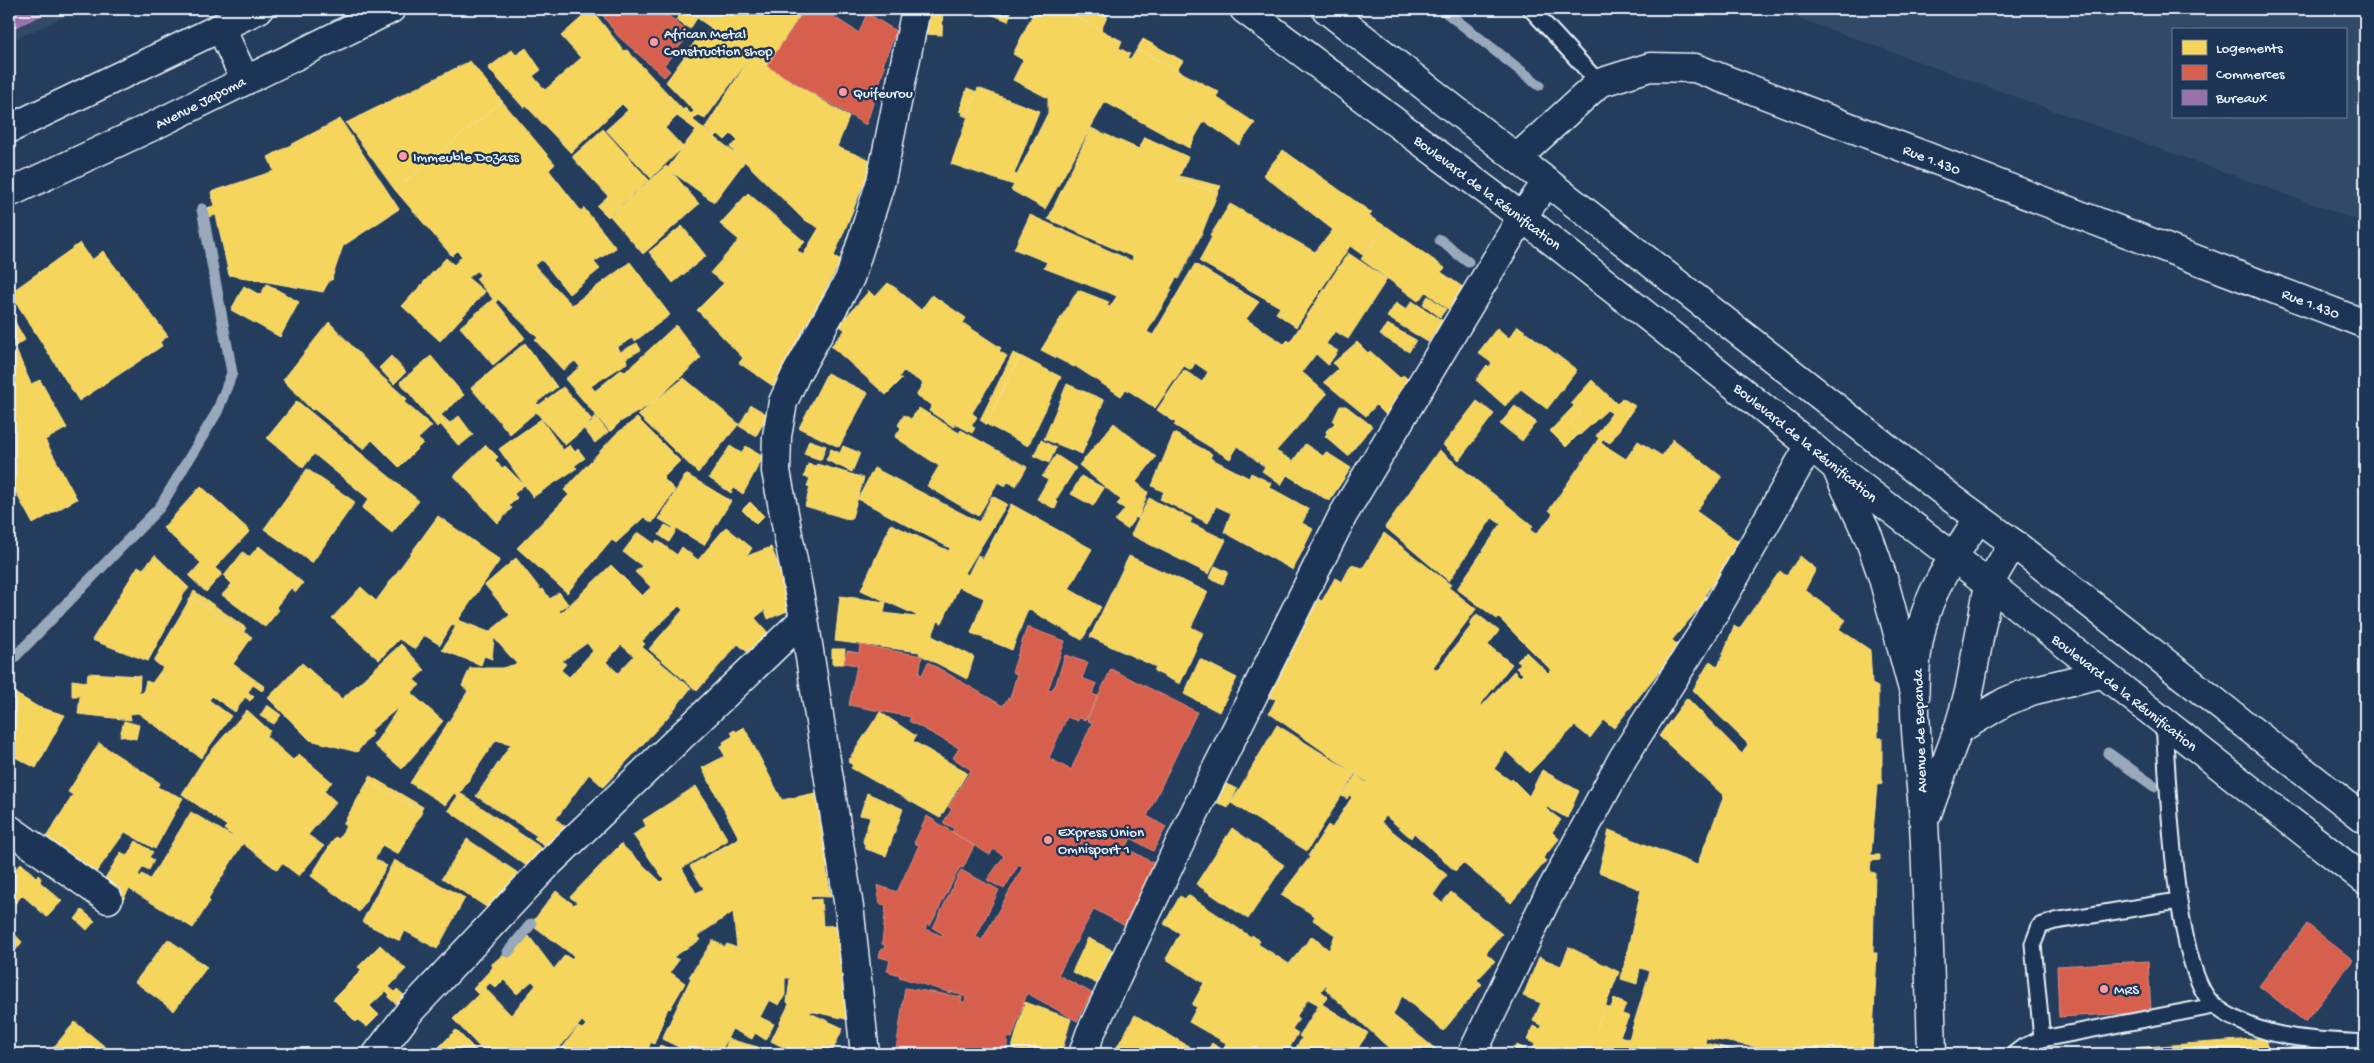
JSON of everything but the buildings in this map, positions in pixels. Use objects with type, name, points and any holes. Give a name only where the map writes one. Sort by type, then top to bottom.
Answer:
[{"type":"main road","points":[[9,129],[259,9]]},
{"type":"main road","name":"Avenue Japoma","points":[[9,193],[153,126],[391,9]]},
{"type":"main road","points":[[865,1054],[850,914],[804,619],[776,471],[777,436],[783,402],[796,374],[850,278],[881,181],[916,9]]},
{"type":"main road","name":"Boulevard de la Réunification","points":[[1244,9],[1522,217],[1837,468],[1989,584],[2365,880]]},
{"type":"main road","points":[[1326,9],[1978,519],[2013,543],[2365,818]]},
{"type":"main road","points":[[221,28],[245,80]]},
{"type":"main road","name":"Rue 1.430","points":[[1517,158],[1598,83],[1650,67],[1695,68],[2365,324]]},
{"type":"main road","points":[[1083,1054],[1090,1034],[1189,824],[1343,515],[1522,217],[1547,182]]},
{"type":"main road","points":[[1472,1054],[1546,900],[1623,758],[1708,624],[1810,445]]},
{"type":"main road","points":[[1837,468],[1869,538],[1883,578],[1915,697]]},
{"type":"main road","name":"Avenue de Bepanda","points":[[1932,1054],[1924,822],[1915,697],[1916,657],[1922,625],[1933,595],[1953,558],[1978,519]]},
{"type":"main road","points":[[1989,584],[2013,543]]},
{"type":"main road","name":"Avenue de Bepanda","points":[[1924,822],[1958,730],[1978,654],[1989,584]]},
{"type":"main road","points":[[377,1054],[410,1011],[549,863],[804,619]]},
{"type":"main road","points":[[1958,730],[2005,702],[2030,691],[2101,674]]},
{"type":"main road","points":[[9,829],[108,900]]},
{"type":"lane","points":[[1531,9],[1598,83]]},
{"type":"lane","points":[[2164,723],[2178,902],[2194,974],[2214,1006],[2270,1034],[2365,1044]]},
{"type":"lane","points":[[2042,1039],[2033,944],[2040,926],[2055,921],[2178,902]]},
{"type":"lane","points":[[2014,1054],[2023,1047],[2042,1039],[2214,1006]]},
{"type":"shaded area","points":[[9,9],[81,9],[9,42]]},
{"type":"shaded area","points":[[1773,9],[2365,9],[2365,223]]},
{"type":"waterway","points":[[1442,9],[1539,85]]},
{"type":"waterway","points":[[9,663],[160,507],[217,412],[232,373],[202,209]]},
{"type":"waterway","points":[[1440,240],[1468,262]]},
{"type":"waterway","points":[[2108,753],[2154,786]]},
{"type":"waterway","points":[[508,952],[531,924]]},
{"type":"place","name":"African Metal Construction shop","points":[[654,42]]},
{"type":"place","name":"Quifeurou","points":[[843,92]]},
{"type":"place","name":"Immeuble Dozass","points":[[403,156]]},
{"type":"place","name":"Express Union Omnisport 1","points":[[1048,840]]},
{"type":"place","name":"MRS","points":[[2104,989]]}]
